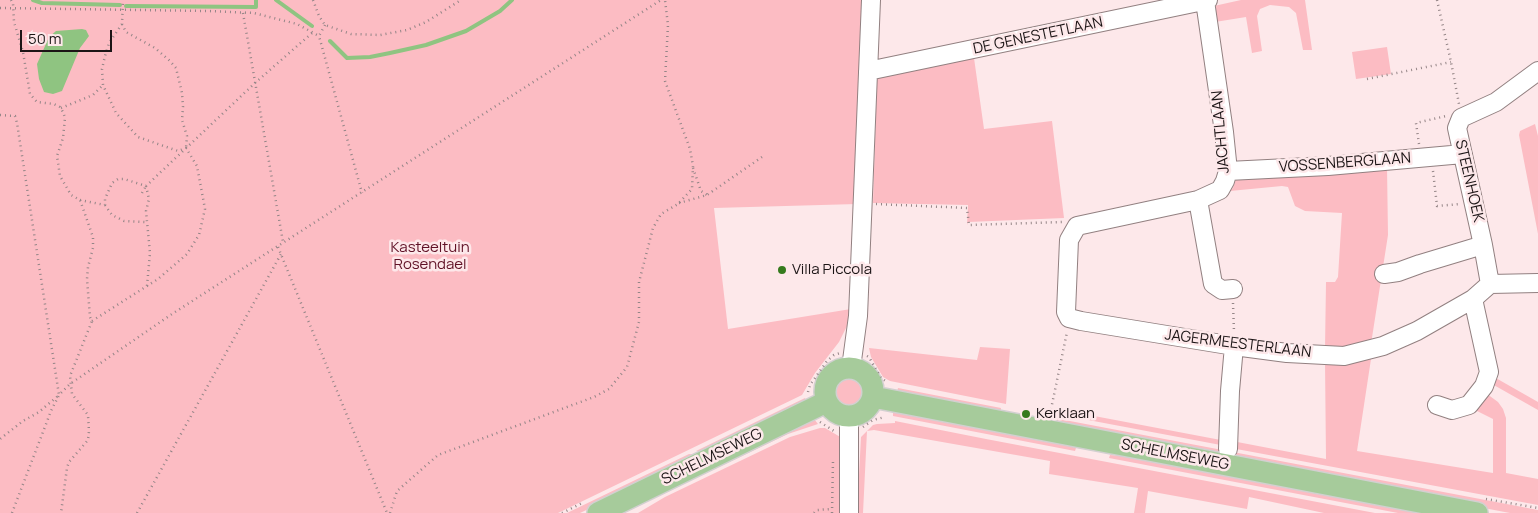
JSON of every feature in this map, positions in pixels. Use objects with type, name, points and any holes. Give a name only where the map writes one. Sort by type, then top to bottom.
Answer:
[{"type":"main road","points":[[860,362],[864,373],[873,386],[873,397],[867,408],[849,424],[826,402],[824,389],[830,375],[860,362]]},
{"type":"main road","name":"SCHELMSEWEG","points":[[873,397],[1477,513]]},
{"type":"main road","name":"SCHELMSEWEG","points":[[598,513],[826,402]]},
{"type":"street","points":[[860,362],[858,316],[871,0]]},
{"type":"street","name":"DE GENESTETLAAN","points":[[868,71],[1024,40],[1168,4],[1207,0]]},
{"type":"street","name":"JACHTLAAN","points":[[1198,200],[1220,190],[1226,181],[1228,171],[1207,0]]},
{"type":"street","points":[[1461,115],[1496,102],[1538,72]]},
{"type":"street","name":"STEENHOEK","points":[[1461,115],[1457,128],[1490,284]]},
{"type":"street","name":"VOSSENBERGLAAN","points":[[1228,171],[1328,166],[1463,154]]},
{"type":"street","points":[[1070,318],[1066,312],[1069,240],[1077,226],[1198,200],[1214,284],[1222,290],[1233,289]]},
{"type":"street","points":[[1384,274],[1398,272],[1483,245]]},
{"type":"street","points":[[1490,284],[1538,283]]},
{"type":"street","name":"JAGERMEESTERLAAN","points":[[1070,318],[1234,346],[1286,353],[1344,356],[1392,343],[1473,299],[1490,284]]},
{"type":"street","points":[[1437,405],[1452,410],[1468,405],[1484,386],[1489,372],[1473,299]]},
{"type":"street","points":[[1228,449],[1234,346]]},
{"type":"street","points":[[849,424],[849,511]]},
{"type":"path","points":[[11,0],[30,94],[37,102],[54,104],[61,108],[65,118],[63,138],[57,156],[60,176],[71,194],[80,200],[105,205]]},
{"type":"path","points":[[123,0],[122,24],[109,43],[105,56],[102,69],[103,85],[116,113],[138,137],[178,151],[186,148]]},
{"type":"path","points":[[313,0],[319,16],[325,25],[351,34],[380,35],[408,30],[426,22],[461,0]]},
{"type":"path","points":[[0,439],[38,412],[70,384],[172,314],[661,0]]},
{"type":"path","points":[[665,0],[668,26],[665,81],[690,149],[701,192],[707,195]]},
{"type":"path","points":[[1438,0],[1461,115],[1416,123],[1437,206],[1474,203]]},
{"type":"path","points":[[0,8],[254,13],[297,24],[319,36]]},
{"type":"path","points":[[242,13],[284,242]]},
{"type":"path","points":[[61,513],[67,468],[88,440],[90,422],[88,415],[72,394],[70,376],[92,321],[158,279],[187,254],[199,235],[206,209],[197,166],[186,148],[187,136],[182,120],[182,93],[176,68],[170,60],[155,48],[126,32],[122,24]]},
{"type":"path","points":[[325,25],[319,36],[362,193]]},
{"type":"path","points":[[142,193],[146,186],[186,148],[312,33]]},
{"type":"path","points":[[1367,80],[1451,62]]},
{"type":"path","points":[[61,108],[93,95],[103,85]]},
{"type":"path","points":[[0,115],[15,116],[17,123],[59,395],[12,513]]},
{"type":"path","points":[[388,513],[397,491],[438,455],[594,397],[609,389],[627,367],[639,322],[639,282],[653,228],[661,214],[678,204],[707,195],[762,157]]},
{"type":"path","points":[[678,204],[692,189],[693,166]]},
{"type":"path","points":[[146,186],[118,179],[112,183],[105,199],[105,205],[112,215],[124,221],[147,222]]},
{"type":"path","points":[[146,186],[149,199],[146,211],[150,253],[147,286]]},
{"type":"path","points":[[80,200],[93,237],[93,248],[87,279],[90,317],[92,321]]},
{"type":"path","points":[[862,204],[967,208],[969,225],[1063,222],[1073,232]]},
{"type":"path","points":[[278,247],[388,513]]},
{"type":"path","points":[[138,513],[280,254]]},
{"type":"path","points":[[1233,289],[1234,346]]},
{"type":"path","points":[[1050,416],[1070,318]]},
{"type":"path","points":[[808,393],[810,385],[834,355]]},
{"type":"path","points":[[860,362],[892,385]]},
{"type":"path","points":[[849,424],[858,431],[873,420],[886,417]]},
{"type":"path","points":[[814,513],[817,510],[849,511]]},
{"type":"green space","name":"Kasteeltuin Rosendael","points":[[0,0],[865,0],[857,204],[714,208],[728,329],[851,309],[849,322],[839,342],[815,373],[802,395],[558,513],[0,513]]},
{"type":"green space","points":[[1241,0],[1305,0],[1312,50],[1303,50],[1296,13],[1289,7],[1270,5],[1260,9],[1257,16],[1262,51],[1252,53],[1246,17],[1215,22],[1214,6]]},
{"type":"green space","points":[[1387,47],[1391,74],[1356,79],[1352,52]]},
{"type":"green space","points":[[974,58],[984,129],[1052,121],[1064,218],[968,222],[967,225],[968,205],[873,203],[877,77]]},
{"type":"green space","points":[[1535,124],[1538,136],[1538,234],[1519,135],[1520,131]]},
{"type":"green space","points":[[1387,167],[1388,235],[1371,344],[1325,349],[1326,282],[1335,282],[1338,277],[1342,213],[1305,211],[1295,206],[1288,187],[1230,191],[1236,179]]},
{"type":"green space","points":[[980,347],[1010,349],[1006,404],[890,381],[883,377],[871,357],[869,348],[977,360]]},
{"type":"green space","points":[[1371,359],[1357,451],[1493,473],[1493,419],[1477,411],[1476,404],[1483,391],[1498,402],[1506,418],[1506,473],[1538,479],[1538,505],[1231,448],[1232,441],[1326,459],[1325,362],[1358,362]]},
{"type":"green space","points":[[1494,377],[1538,402],[1538,410],[1492,384]]},
{"type":"green space","points":[[849,378],[859,382],[863,392],[859,402],[849,406],[839,402],[835,392],[839,382]]},
{"type":"green space","points":[[898,388],[1001,408],[1000,415],[897,392]]},
{"type":"green space","points":[[805,398],[806,400],[707,452],[696,451]]},
{"type":"green space","points":[[1052,408],[1226,441],[1226,446],[1051,413]]},
{"type":"green space","points":[[893,412],[1044,438],[1076,448],[1075,451],[893,416]]},
{"type":"green space","points":[[1054,418],[1538,510],[1538,513],[1510,513],[1084,432],[1053,421]]},
{"type":"green space","points":[[814,419],[818,424],[788,434],[704,474],[711,464]]},
{"type":"green space","points":[[895,421],[1375,513],[1324,513],[1249,497],[1247,509],[1148,491],[1145,513],[1134,513],[1138,488],[1049,474],[1050,461],[874,430],[867,431],[877,424],[895,423]]},
{"type":"green space","points":[[825,428],[842,438],[844,513],[638,513],[665,497],[790,437]]},
{"type":"green space","points":[[867,431],[863,513],[857,513],[861,437]]},
{"type":"green space","points":[[689,454],[701,455],[580,513],[567,513]]},
{"type":"green space","points":[[1110,455],[1133,455],[1443,513],[1398,513],[1109,458]]},
{"type":"shaded area","points":[[86,30],[89,36],[80,48],[62,91],[53,94],[44,92],[39,79],[37,64],[49,37],[56,31]]},
{"type":"waterway","points":[[33,0],[42,3],[120,5]]},
{"type":"waterway","points":[[126,6],[256,7],[256,0]]},
{"type":"waterway","points":[[276,0],[312,26]]},
{"type":"waterway","points":[[330,41],[347,58],[370,57],[426,45],[466,31],[500,11],[512,0]]},
{"type":"place","name":"Villa Piccola","points":[[782,270]]},
{"type":"place","name":"Kerklaan","points":[[1026,414]]}]
